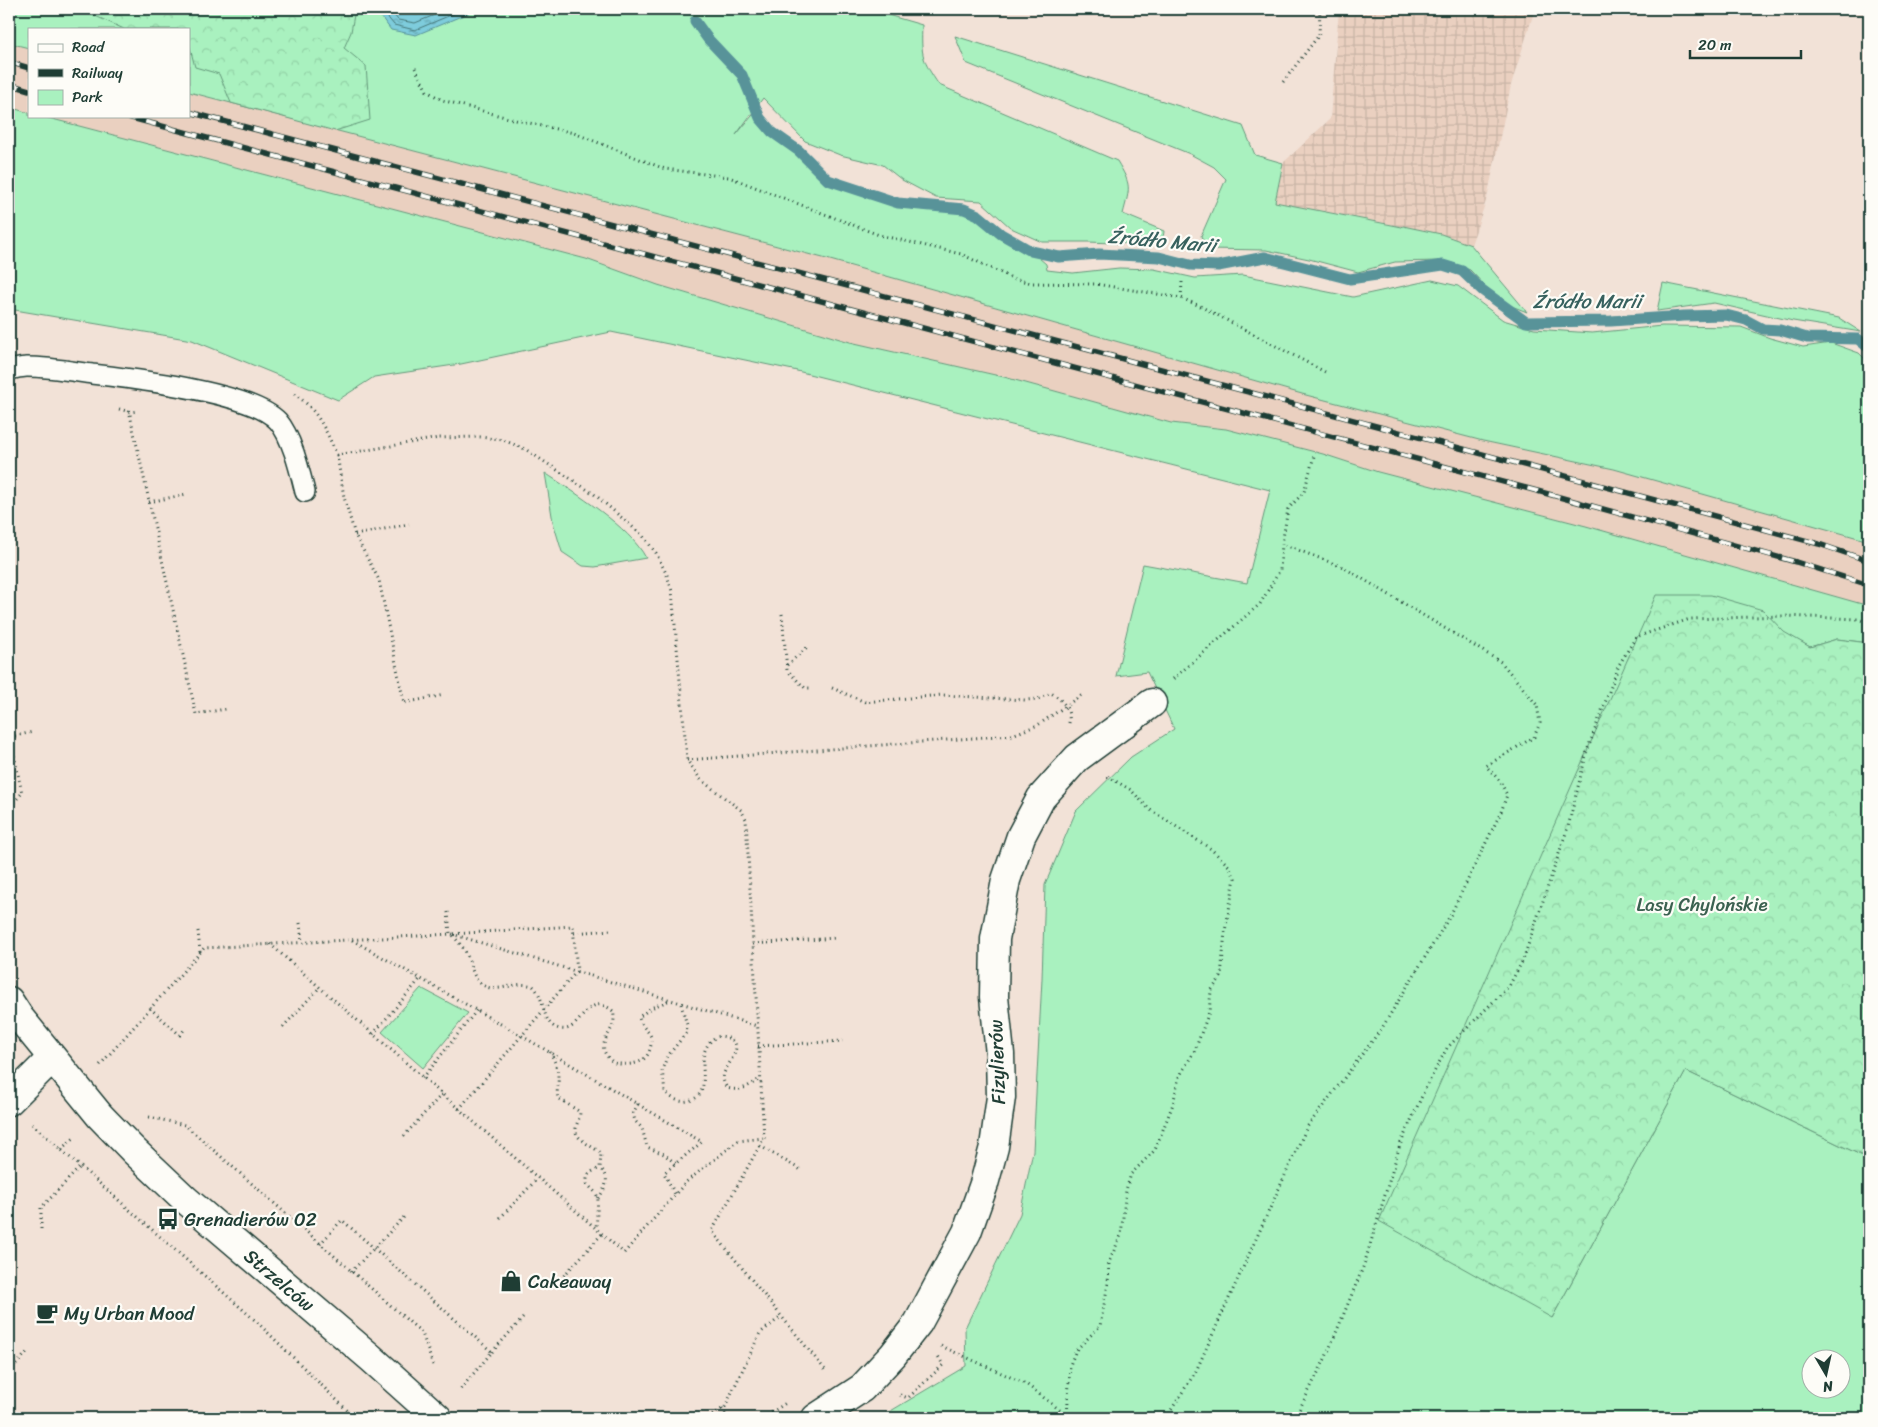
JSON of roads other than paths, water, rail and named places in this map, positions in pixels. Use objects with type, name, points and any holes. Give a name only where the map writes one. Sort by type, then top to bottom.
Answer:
[{"type":"street","name":"Fizylierów","points":[[816,1418],[862,1388],[893,1355],[918,1323],[967,1232],[984,1184],[994,1147],[1001,1097],[1000,1054],[994,997],[995,940],[1006,880],[1021,836],[1041,798],[1077,758],[1152,703]]},
{"type":"street","name":"Strzelców","points":[[9,1001],[52,1058],[100,1116],[186,1200],[371,1358],[445,1408]]},
{"type":"street","points":[[9,1102],[52,1058]]},
{"type":"lane","points":[[9,370],[26,367],[123,378],[197,390],[254,406],[278,421],[291,444],[299,466],[304,492]]},
{"type":"water","points":[[375,9],[478,9],[416,35],[391,30]]},
{"type":"waterway","name":"Źródło Marii","points":[[695,21],[708,39],[742,75],[760,118],[772,132],[799,151],[828,180],[898,203],[964,209],[978,215],[1001,234],[1031,251],[1059,257],[1099,254],[1159,257],[1190,265],[1218,266],[1265,257],[1350,279],[1443,265],[1462,271],[1482,290],[1526,322],[1611,321],[1726,315],[1746,320],[1763,329],[1780,330],[1807,338],[1858,339],[1869,348]]},
{"type":"railway","points":[[9,62],[28,68]]},
{"type":"railway","points":[[9,84],[28,90]]},
{"type":"railway","points":[[190,112],[1543,470],[1819,544],[1869,561]]},
{"type":"railway","points":[[132,118],[1541,492],[1796,562],[1869,585]]},
{"type":"place","name":"Grenadierów 02","points":[[168,1219]]},
{"type":"place","name":"Cakeaway","points":[[511,1281]]},
{"type":"place","name":"My Urban Mood","points":[[47,1313]]},
{"type":"park label","name":"Lasy Chylońskie","points":[[1702,904]]}]
